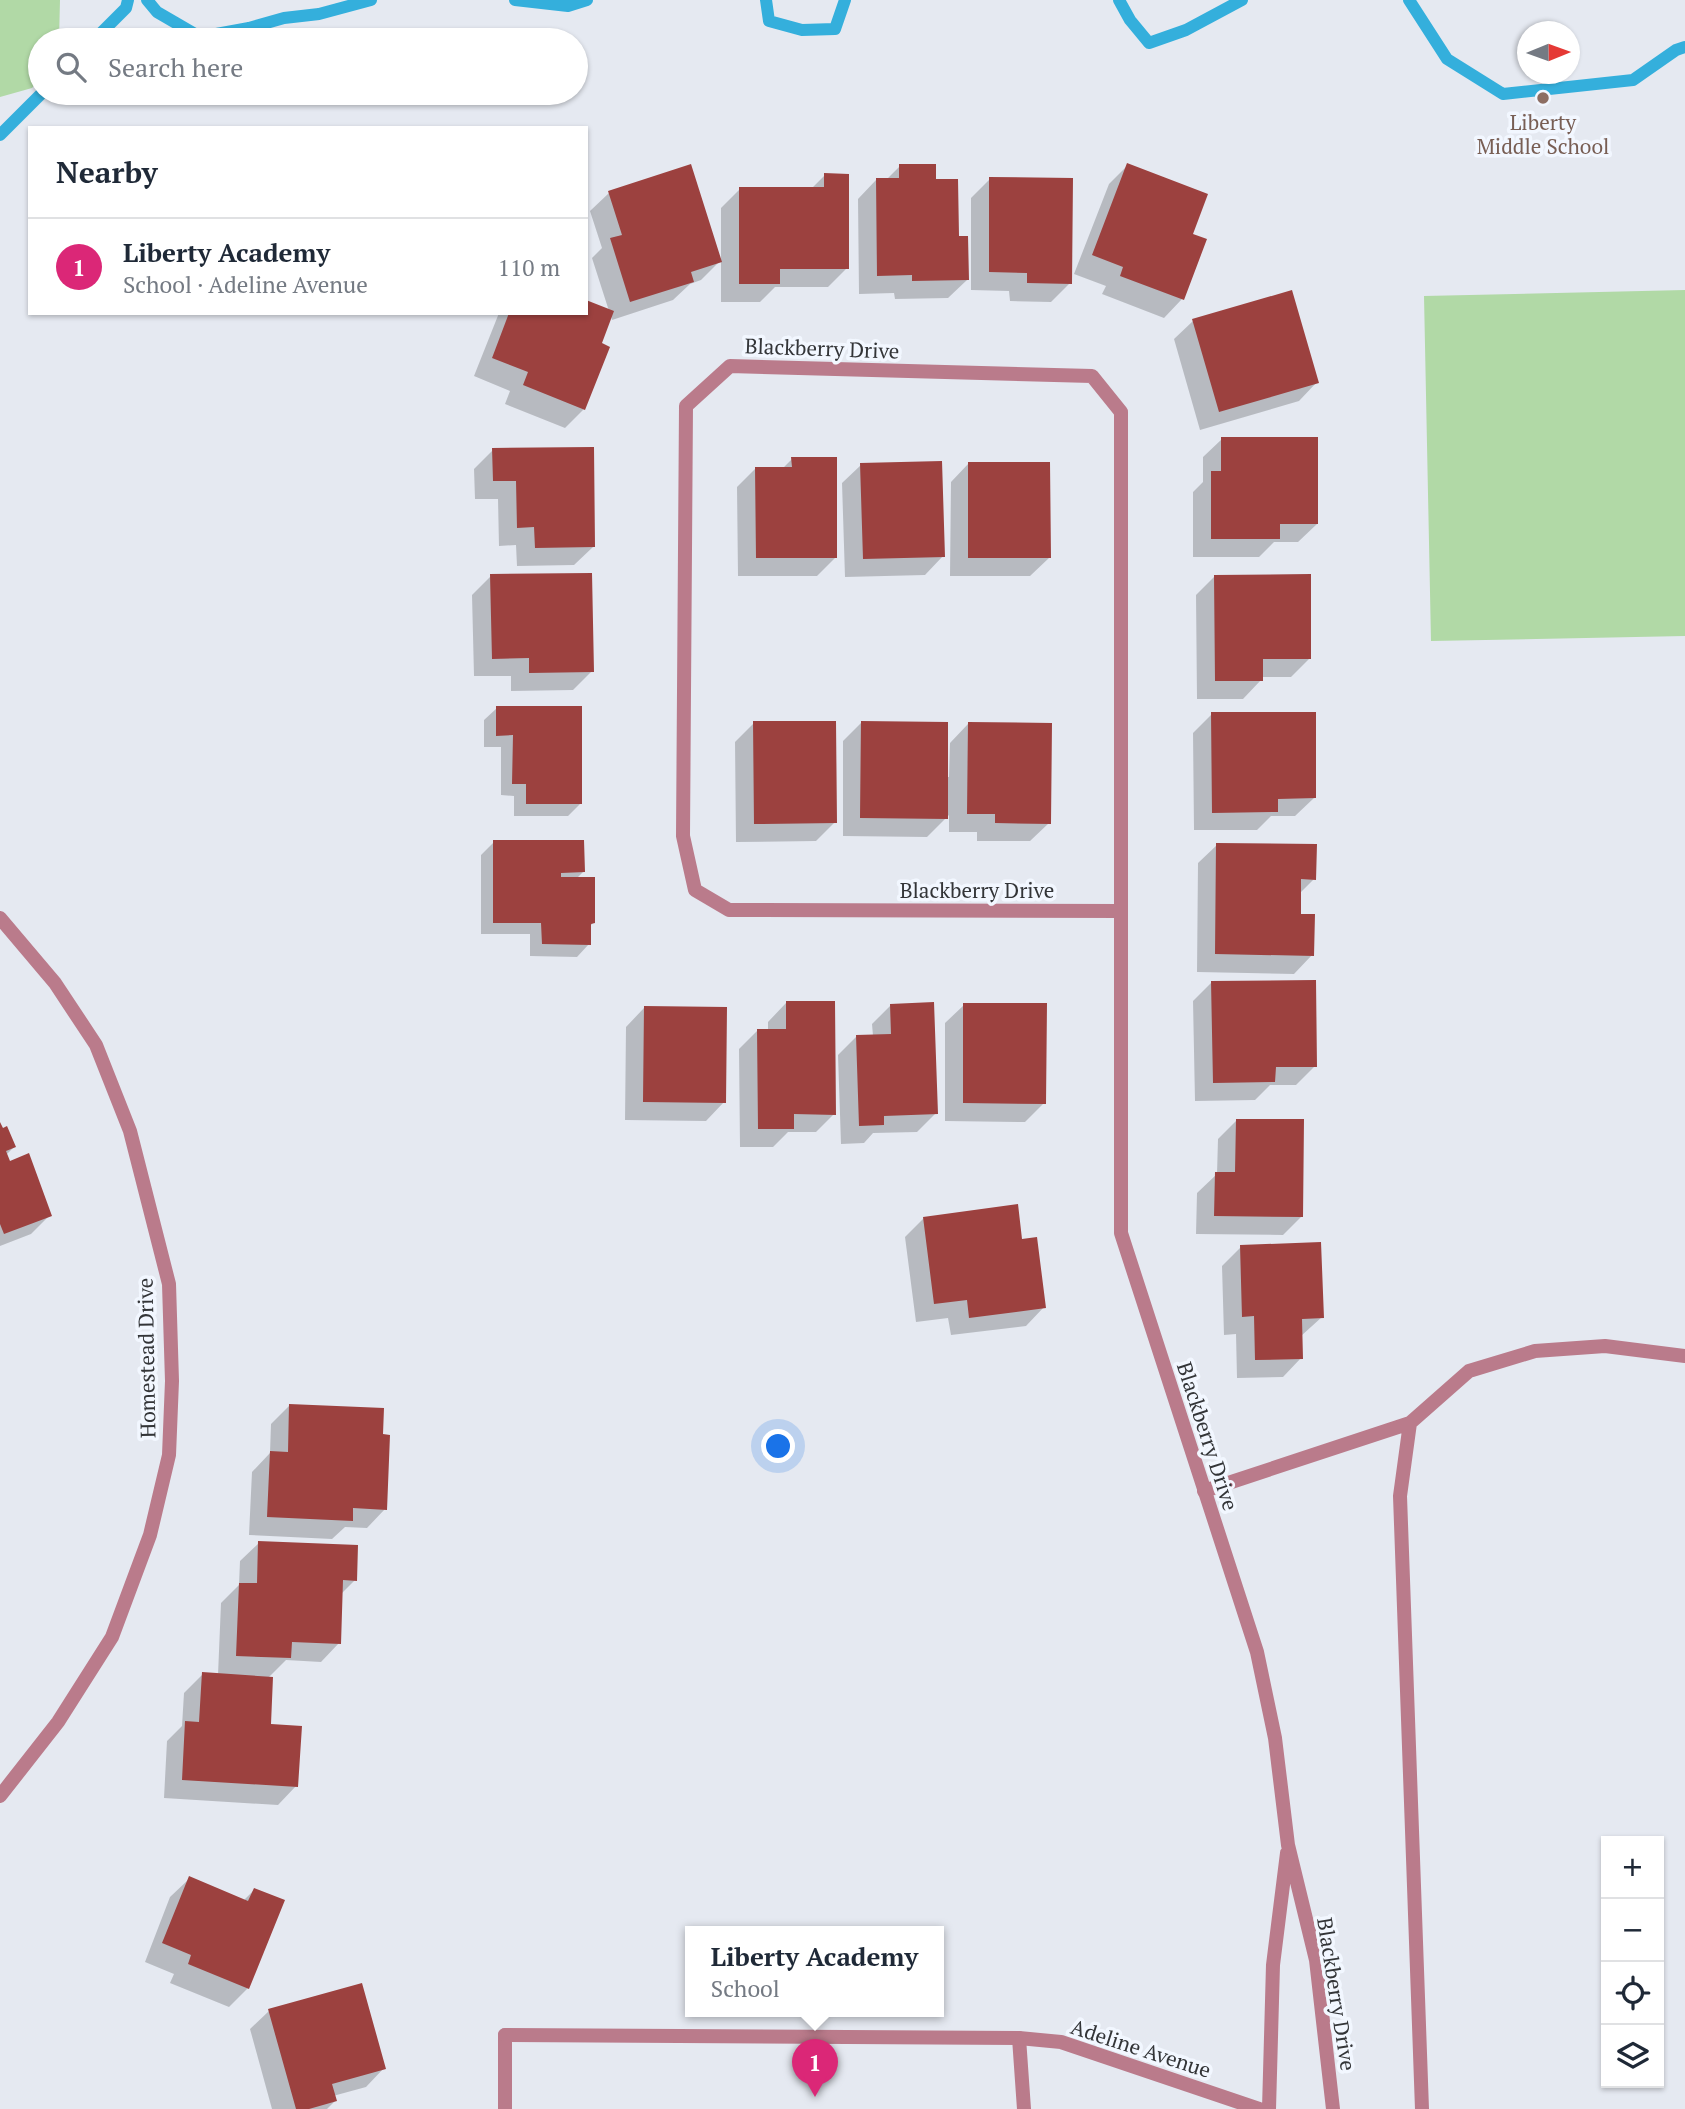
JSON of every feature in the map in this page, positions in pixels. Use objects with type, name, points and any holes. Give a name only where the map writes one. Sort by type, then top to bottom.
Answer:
[{"type":"street","name":"Blackberry Drive","points":[[1121,911],[729,910],[695,890],[683,836],[686,405],[730,366],[1092,376],[1121,412],[1121,911],[1121,1233],[1257,1652],[1275,1738],[1288,1845],[1316,1960],[1333,2109]]},
{"type":"street","name":"Homestead Drive","points":[[0,1796],[58,1722],[112,1637],[150,1535],[169,1455],[172,1381],[169,1284],[130,1131],[96,1045],[55,983],[2,923]]},
{"type":"street","points":[[1204,1491],[1410,1423],[1469,1371],[1535,1352],[1605,1346],[1685,1356]]},
{"type":"street","points":[[1410,1423],[1400,1496],[1422,2109]]},
{"type":"street","name":"Blackberry Drive","points":[[1269,2109],[1273,1965],[1288,1845]]},
{"type":"street","name":"Adeline Avenue","points":[[505,2109],[505,2035],[1019,2038],[1061,2042],[1259,2109]]},
{"type":"street","points":[[1019,2038],[1024,2109]]},
{"type":"green space","points":[[0,0],[60,0],[59,28],[28,28],[28,89],[0,97]]},
{"type":"green space","points":[[1685,290],[1685,636],[1431,641],[1424,296]]},
{"type":"building","points":[[1127,163],[1208,194],[1193,234],[1207,239],[1184,300],[1120,276],[1123,267],[1092,255]]},
{"type":"building","points":[[691,164],[722,262],[691,272],[694,282],[630,302],[610,238],[622,235],[608,191]]},
{"type":"building","points":[[899,164],[936,164],[936,179],[958,179],[959,236],[968,236],[969,280],[912,281],[912,275],[877,276],[876,178],[899,178]]},
{"type":"building","points":[[824,173],[849,174],[849,269],[780,269],[780,284],[739,284],[739,187],[824,187]]},
{"type":"building","points":[[989,177],[1073,178],[1072,284],[1027,283],[1027,273],[989,272]]},
{"type":"building","points":[[1292,290],[1319,383],[1219,412],[1192,319]]},
{"type":"building","points":[[588,301],[614,311],[602,343],[610,347],[585,410],[523,385],[528,372],[492,358],[508,315],[588,315]]},
{"type":"building","points":[[1221,437],[1318,437],[1318,524],[1280,524],[1280,539],[1211,539],[1211,471],[1221,471]]},
{"type":"building","points":[[594,447],[595,547],[535,548],[534,527],[517,528],[516,481],[493,481],[492,448]]},
{"type":"building","points":[[791,457],[837,457],[837,558],[756,558],[755,467],[792,467]]},
{"type":"building","points":[[942,461],[945,557],[863,559],[860,463]]},
{"type":"building","points":[[968,462],[1050,462],[1051,558],[968,558]]},
{"type":"building","points":[[592,573],[594,672],[529,673],[529,658],[492,659],[490,574]]},
{"type":"building","points":[[1311,574],[1311,659],[1263,659],[1263,681],[1215,681],[1214,575]]},
{"type":"building","points":[[496,706],[582,706],[582,804],[526,804],[526,784],[512,784],[513,735],[496,736]]},
{"type":"building","points":[[1211,712],[1316,712],[1316,798],[1278,799],[1278,812],[1212,813]]},
{"type":"building","points":[[753,721],[836,721],[837,823],[754,824]]},
{"type":"building","points":[[861,721],[948,722],[948,819],[860,818]]},
{"type":"building","points":[[968,722],[1052,723],[1051,824],[995,823],[995,814],[967,814]]},
{"type":"building","points":[[493,840],[584,840],[585,872],[561,873],[561,877],[595,877],[595,923],[591,924],[591,945],[542,944],[541,923],[493,923]]},
{"type":"building","points":[[1216,843],[1317,844],[1316,880],[1301,879],[1301,914],[1315,914],[1314,956],[1215,954]]},
{"type":"building","points":[[1316,980],[1317,1067],[1276,1067],[1275,1082],[1213,1083],[1211,981]]},
{"type":"building","points":[[786,1001],[835,1001],[836,1115],[794,1114],[794,1129],[758,1129],[757,1029],[786,1029]]},
{"type":"building","points":[[934,1002],[938,1114],[884,1116],[884,1125],[859,1126],[856,1035],[891,1034],[890,1004]]},
{"type":"building","points":[[963,1003],[1047,1003],[1046,1104],[963,1103]]},
{"type":"building","points":[[644,1006],[727,1007],[726,1103],[643,1102]]},
{"type":"building","points":[[1236,1119],[1304,1119],[1303,1217],[1214,1216],[1215,1172],[1235,1172]]},
{"type":"building","points":[[0,1122],[3,1128],[7,1126],[16,1147],[6,1151],[10,1161],[29,1153],[52,1216],[4,1234],[0,1224]]},
{"type":"building","points":[[1018,1204],[1022,1239],[1037,1237],[1046,1308],[969,1318],[967,1300],[934,1304],[923,1217]]},
{"type":"building","points":[[1321,1242],[1324,1318],[1302,1319],[1303,1359],[1255,1360],[1254,1316],[1242,1317],[1240,1245]]},
{"type":"building","points":[[289,1404],[384,1408],[383,1434],[390,1435],[387,1510],[353,1508],[353,1521],[267,1517],[270,1451],[288,1452]]},
{"type":"building","points":[[258,1541],[358,1545],[357,1581],[343,1580],[341,1644],[292,1642],[291,1658],[236,1656],[239,1583],[257,1583]]},
{"type":"building","points":[[202,1672],[273,1677],[271,1724],[302,1726],[298,1787],[182,1780],[185,1721],[199,1722]]},
{"type":"building","points":[[189,1876],[248,1901],[254,1888],[285,1900],[249,1989],[188,1964],[191,1955],[162,1943]]},
{"type":"building","points":[[362,1983],[386,2069],[332,2084],[337,2101],[309,2109],[296,2109],[268,2009]]},
{"type":"waterway","points":[[106,28],[126,8],[128,0]]},
{"type":"waterway","points":[[147,0],[157,12],[185,28]]},
{"type":"waterway","points":[[249,28],[371,0]]},
{"type":"waterway","points":[[515,0],[568,6],[587,0]]},
{"type":"waterway","points":[[766,0],[769,21],[802,30],[835,29],[845,0]]},
{"type":"waterway","points":[[1119,0],[1130,20],[1149,43],[1186,30],[1242,0]]},
{"type":"waterway","points":[[1409,0],[1447,59],[1503,94],[1633,80],[1676,50],[1685,47]]},
{"type":"waterway","points":[[0,135],[30,105]]},
{"type":"place","name":"Liberty Middle School","points":[[1543,98]]},
{"type":"place","name":"Liberty Academy","points":[[815,2097]]}]
